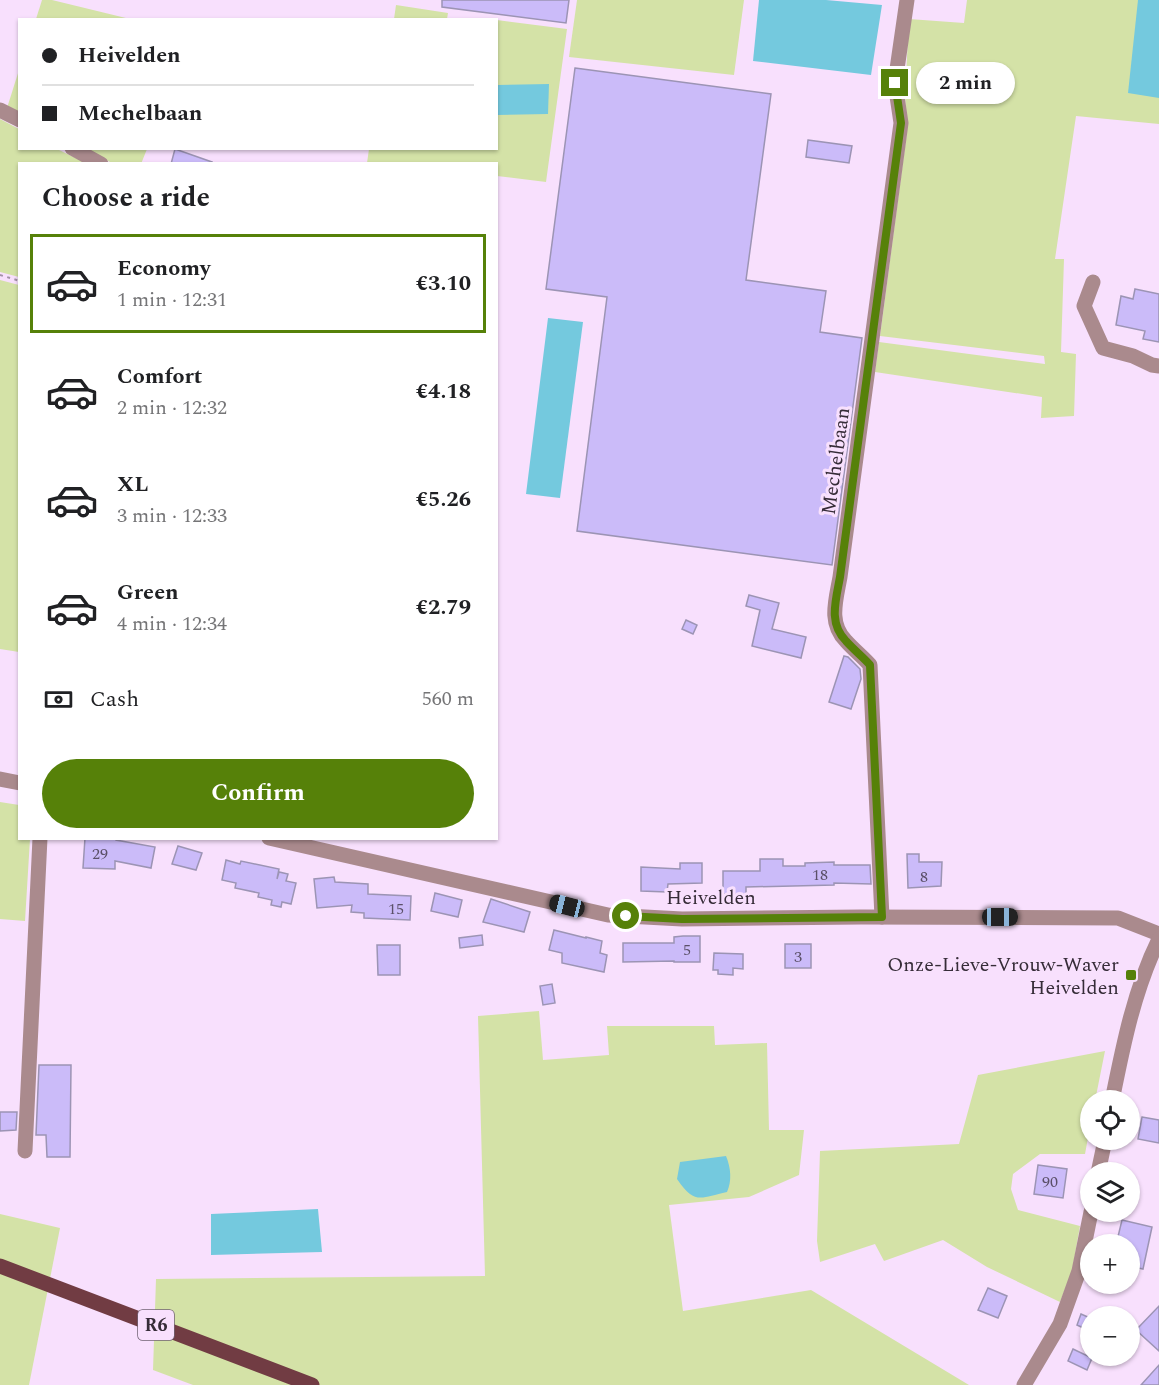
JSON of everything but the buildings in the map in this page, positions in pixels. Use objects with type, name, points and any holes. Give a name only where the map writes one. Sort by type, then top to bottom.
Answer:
[{"type":"main road","name":"R6","points":[[0,1266],[312,1385]]},
{"type":"street","name":"Mechelbaan","points":[[882,917],[870,665],[836,628],[835,608],[901,123],[895,83],[907,0]]},
{"type":"street","points":[[0,110],[18,119]]},
{"type":"street","points":[[76,150],[97,162]]},
{"type":"street","points":[[1093,282],[1084,306],[1103,348],[1159,366]]},
{"type":"street","points":[[0,779],[18,783]]},
{"type":"street","points":[[25,1151],[40,840]]},
{"type":"street","name":"Heivelden","points":[[278,840],[608,915],[682,919],[1118,918],[1159,934]]},
{"type":"street","points":[[1114,1090],[1138,989],[1159,939]]},
{"type":"street","points":[[1024,1385],[1060,1324],[1079,1271],[1089,1222]]},
{"type":"path","points":[[0,275],[18,280]]},
{"type":"green space","points":[[42,0],[52,0],[126,18],[36,18]]},
{"type":"green space","points":[[577,0],[744,0],[734,75],[569,57]]},
{"type":"green space","points":[[967,0],[1159,0],[1159,124],[1076,116],[1055,259],[1064,259],[1061,352],[1076,354],[1074,416],[1041,418],[1042,397],[875,372],[879,342],[1045,364],[1044,356],[880,336],[907,132],[905,95],[909,19],[964,23]]},
{"type":"green space","points":[[396,5],[448,13],[447,18],[394,18]]},
{"type":"green space","points":[[498,20],[567,29],[546,182],[498,176],[498,162],[367,162],[369,150],[498,150]]},
{"type":"green space","points":[[18,73],[18,114],[7,108]]},
{"type":"green space","points":[[0,119],[18,128],[18,150],[59,150],[84,162],[18,162],[18,277],[0,272]]},
{"type":"green space","points":[[86,150],[147,150],[142,162],[110,162]]},
{"type":"green space","points":[[0,280],[18,285],[18,652],[0,649]]},
{"type":"green space","points":[[0,802],[18,805],[18,840],[30,840],[25,921],[0,919]]},
{"type":"green space","points":[[539,1011],[543,1060],[609,1055],[607,1026],[714,1026],[715,1045],[767,1043],[769,1130],[804,1130],[799,1175],[749,1197],[669,1205],[683,1311],[811,1290],[969,1385],[193,1385],[153,1370],[156,1279],[485,1276],[478,1016]]},
{"type":"green space","points":[[1105,1051],[1097,1090],[1080,1090],[1080,1150],[1086,1150],[1085,1154],[1040,1154],[1013,1174],[1011,1189],[1018,1210],[1080,1226],[1072,1271],[1060,1302],[987,1267],[943,1240],[884,1261],[875,1244],[820,1262],[817,1241],[820,1151],[959,1144],[978,1075]]},
{"type":"green space","points":[[0,1214],[60,1228],[29,1385],[0,1385]]},
{"type":"water","points":[[759,0],[826,0],[882,5],[871,75],[753,61]]},
{"type":"water","points":[[1138,0],[1159,0],[1159,98],[1128,93]]},
{"type":"water","points":[[549,84],[548,114],[498,115],[498,85]]},
{"type":"water","points":[[548,318],[583,322],[560,498],[526,494]]},
{"type":"water","points":[[726,1156],[730,1174],[727,1192],[699,1198],[689,1193],[677,1179],[680,1162]]},
{"type":"water","points":[[318,1209],[322,1252],[211,1255],[211,1214]]},
{"type":"place","name":"Onze-Lieve-Vrouw-Waver Heivelden","points":[[1131,975]]},
{"type":"route","points":[[626,916],[682,919],[882,917],[870,665],[836,628],[835,608],[901,123],[895,83]]}]
